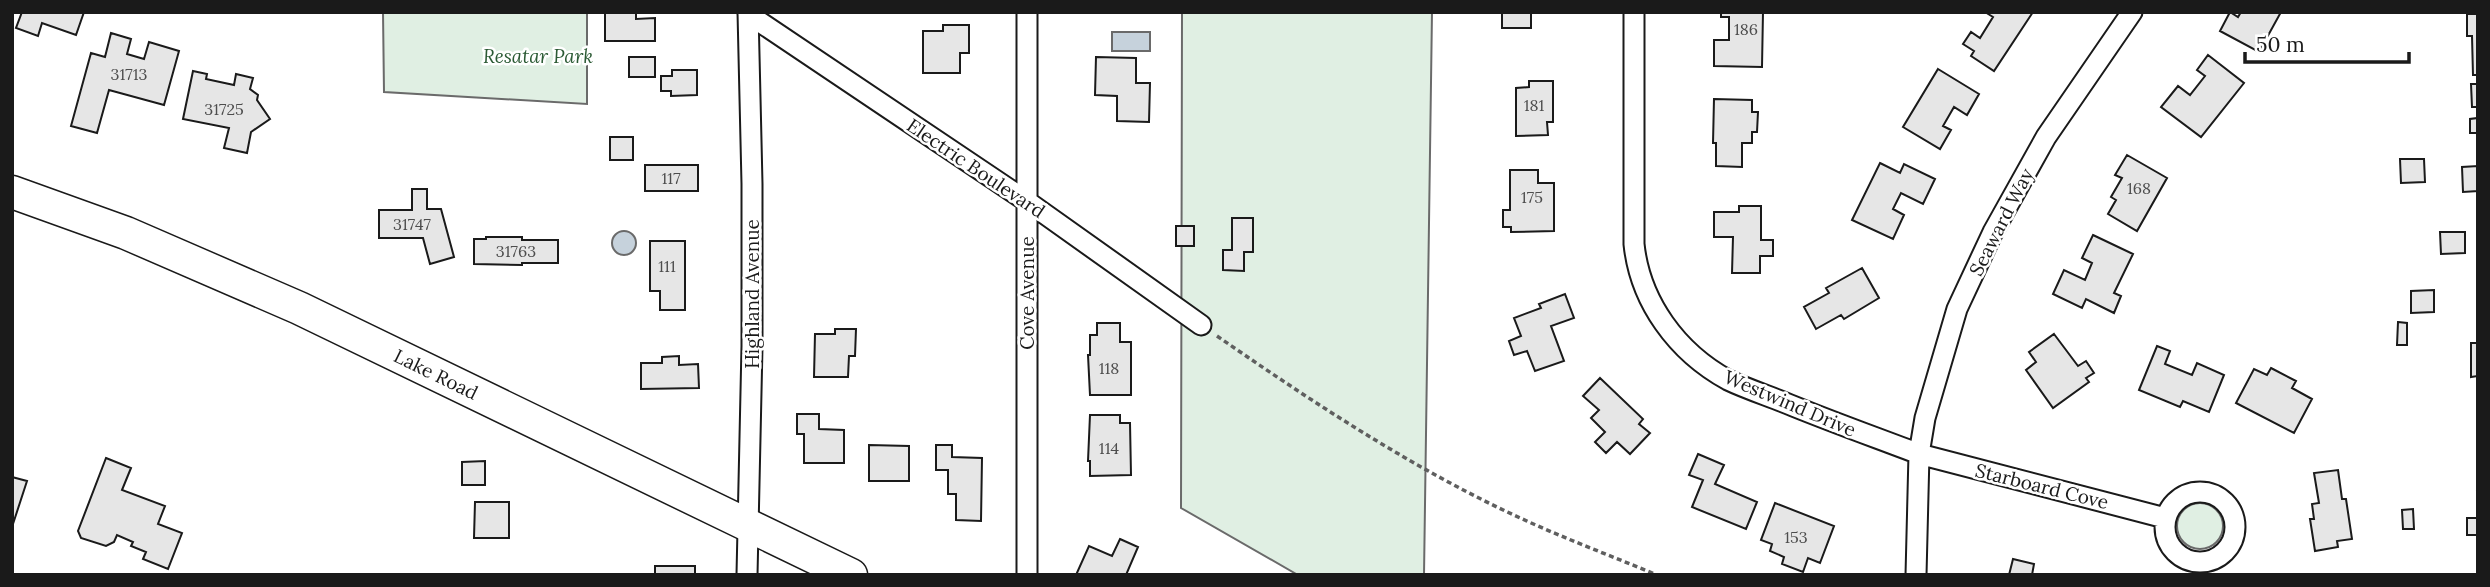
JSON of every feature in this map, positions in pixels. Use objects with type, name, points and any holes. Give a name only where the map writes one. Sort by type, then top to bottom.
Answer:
[{"type":"main road","name":"Lake Road","points":[[12,192],[126,233],[289,303],[851,575]]},
{"type":"street","name":"Cove Avenue","points":[[1027,12],[1027,575]]},
{"type":"street","name":"Westwind Drive","points":[[1634,12],[1636,258],[1649,298],[1666,328],[1689,351],[1728,380],[1919,454]]},
{"type":"street","name":"Seaward Way","points":[[1919,454],[1928,406],[1958,309],[1993,232],[2046,137],[2132,12]]},
{"type":"street","name":"Electric Boulevard","points":[[748,13],[1028,202],[1201,325]]},
{"type":"street","name":"Highland Avenue","points":[[747,575],[752,346],[748,13]]},
{"type":"street","name":"Starboard Cove","points":[[1919,454],[2165,518]]},
{"type":"street","points":[[1916,575],[1919,454]]},
{"type":"path","points":[[1201,325],[1322,409],[1427,470],[1527,521],[1657,575]]},
{"type":"green space","name":"Resatar Park","points":[[383,12],[587,12],[587,104],[384,92]]},
{"type":"green space","points":[[1182,12],[1432,12],[1424,575],[1298,575],[1181,508]]},
{"type":"green space","points":[[2200,503],[2216,510],[2223,526],[2216,542],[2200,549],[2184,542],[2177,526],[2184,510]]},
{"type":"shaded area","points":[[1112,32],[1150,32],[1150,51],[1112,51]]},
{"type":"shaded area","points":[[624,231],[633,234],[636,243],[633,252],[624,255],[615,252],[612,243],[615,234]]},
{"type":"building","points":[[22,12],[84,12],[76,35],[42,23],[38,36],[16,28]]},
{"type":"building","points":[[605,12],[636,12],[636,19],[655,18],[655,41],[605,41]]},
{"type":"building","points":[[1502,12],[1531,12],[1531,28],[1502,28]]},
{"type":"building","points":[[1721,12],[1763,12],[1762,67],[1714,66],[1714,40],[1729,40],[1729,17],[1721,17]]},
{"type":"building","points":[[1985,12],[2033,12],[1994,71],[1971,56],[1974,51],[1963,44],[1971,32],[1980,38],[1993,17]]},
{"type":"building","points":[[2230,12],[2238,17],[2241,12],[2281,12],[2259,52],[2220,31]]},
{"type":"building","points":[[2467,14],[2478,14],[2478,75],[2473,75],[2472,36],[2467,36]]},
{"type":"building","points":[[943,25],[969,25],[969,53],[960,53],[960,73],[923,73],[923,31],[943,31]]},
{"type":"building","points":[[111,33],[131,39],[127,54],[144,59],[149,42],[179,51],[164,105],[109,90],[97,133],[71,126],[91,53],[105,57]]},
{"type":"building","points":[[2208,55],[2244,83],[2201,137],[2161,107],[2178,86],[2190,95],[2205,76],[2197,70]]},
{"type":"building","points":[[629,57],[655,57],[655,77],[629,77]]},
{"type":"building","points":[[1096,57],[1136,58],[1136,83],[1150,83],[1149,122],[1117,121],[1117,96],[1095,95]]},
{"type":"building","points":[[1938,69],[1979,94],[1967,115],[1954,107],[1943,126],[1951,130],[1940,149],[1903,127]]},
{"type":"building","points":[[672,70],[697,70],[697,95],[671,96],[671,91],[661,91],[661,76],[672,76]]},
{"type":"building","points":[[193,71],[207,74],[206,79],[234,85],[236,74],[253,78],[250,89],[258,95],[257,100],[270,119],[251,132],[247,153],[224,148],[229,128],[183,119]]},
{"type":"building","points":[[1529,81],[1553,81],[1553,122],[1547,122],[1548,135],[1516,136],[1516,88],[1529,87]]},
{"type":"building","points":[[2471,84],[2478,84],[2478,107],[2472,107]]},
{"type":"building","points":[[1714,99],[1752,100],[1752,112],[1758,112],[1757,132],[1752,132],[1752,143],[1742,143],[1742,167],[1716,166],[1716,143],[1713,143]]},
{"type":"building","points":[[2478,118],[2478,133],[2470,133],[2470,119]]},
{"type":"building","points":[[610,137],[633,137],[633,160],[610,160]]},
{"type":"building","points":[[2127,155],[2167,178],[2137,231],[2108,214],[2116,200],[2111,197],[2122,178],[2115,175]]},
{"type":"building","points":[[2400,159],[2424,159],[2425,182],[2401,183]]},
{"type":"building","points":[[1880,163],[1900,173],[1904,164],[1935,179],[1923,204],[1901,193],[1893,209],[1904,215],[1893,239],[1852,220]]},
{"type":"building","points":[[645,165],[698,165],[698,191],[645,191]]},
{"type":"building","points":[[2478,166],[2478,191],[2463,192],[2462,167]]},
{"type":"building","points":[[1510,170],[1538,170],[1538,183],[1554,183],[1554,231],[1511,232],[1511,227],[1503,227],[1503,210],[1510,210]]},
{"type":"building","points":[[412,189],[427,189],[427,209],[441,209],[454,257],[430,264],[423,238],[379,238],[379,210],[412,210]]},
{"type":"building","points":[[1739,206],[1761,206],[1761,240],[1773,240],[1773,256],[1760,256],[1760,273],[1732,273],[1733,237],[1714,237],[1714,212],[1739,212]]},
{"type":"building","points":[[1232,218],[1253,218],[1253,252],[1244,252],[1244,271],[1223,270],[1223,250],[1232,250]]},
{"type":"building","points":[[1176,226],[1194,226],[1194,246],[1176,246]]},
{"type":"building","points":[[2440,232],[2465,232],[2465,253],[2441,254]]},
{"type":"building","points":[[2093,235],[2133,254],[2114,293],[2121,296],[2114,313],[2086,299],[2082,308],[2053,294],[2064,270],[2085,280],[2092,263],[2082,258]]},
{"type":"building","points":[[486,237],[558,240],[558,263],[474,264],[474,239]]},
{"type":"building","points":[[650,241],[685,241],[685,310],[660,310],[660,291],[650,291]]},
{"type":"building","points":[[1862,268],[1879,298],[1844,319],[1841,315],[1816,329],[1804,307],[1829,293],[1826,288]]},
{"type":"building","points":[[2434,290],[2434,312],[2411,313],[2411,291]]},
{"type":"building","points":[[1565,294],[1574,318],[1551,326],[1564,361],[1535,371],[1527,351],[1514,355],[1509,341],[1521,336],[1514,318],[1541,308],[1539,304]]},
{"type":"building","points":[[2398,322],[2407,323],[2407,345],[2397,345]]},
{"type":"building","points":[[1097,323],[1120,323],[1120,342],[1131,342],[1131,395],[1090,395],[1088,355],[1090,335],[1097,335]]},
{"type":"building","points":[[835,329],[856,329],[855,356],[849,356],[848,377],[814,377],[815,334],[835,334]]},
{"type":"building","points":[[2054,334],[2078,366],[2086,361],[2094,373],[2086,378],[2089,382],[2053,408],[2026,370],[2036,362],[2029,352]]},
{"type":"building","points":[[2471,343],[2478,343],[2478,376],[2471,377]]},
{"type":"building","points":[[2157,346],[2170,351],[2165,364],[2192,375],[2197,363],[2224,375],[2209,412],[2183,401],[2180,407],[2139,390]]},
{"type":"building","points":[[679,356],[679,365],[698,364],[699,388],[641,389],[641,363],[662,363],[662,357]]},
{"type":"building","points":[[2271,368],[2296,381],[2292,388],[2312,399],[2294,433],[2236,403],[2254,369],[2267,375]]},
{"type":"building","points":[[1600,378],[1643,419],[1639,424],[1650,433],[1630,454],[1617,442],[1606,453],[1595,442],[1605,432],[1591,418],[1599,410],[1583,396]]},
{"type":"building","points":[[797,414],[819,414],[819,429],[844,430],[844,463],[804,463],[804,434],[797,434]]},
{"type":"building","points":[[1090,415],[1120,415],[1120,423],[1130,423],[1131,475],[1090,476]]},
{"type":"building","points":[[869,445],[909,446],[909,481],[869,481]]},
{"type":"building","points":[[936,445],[952,445],[952,457],[982,458],[981,521],[956,520],[956,494],[948,494],[948,470],[936,470]]},
{"type":"building","points":[[1698,454],[1724,465],[1715,484],[1757,502],[1746,529],[1692,507],[1703,480],[1689,475]]},
{"type":"building","points":[[106,458],[131,468],[122,490],[165,506],[158,524],[182,533],[168,569],[143,559],[146,552],[131,546],[133,542],[117,535],[114,542],[106,546],[81,538],[78,531]]},
{"type":"building","points":[[485,461],[485,485],[462,485],[462,462]]},
{"type":"building","points":[[2338,470],[2352,539],[2337,541],[2338,547],[2315,551],[2310,519],[2314,519],[2312,504],[2319,503],[2314,473]]},
{"type":"building","points":[[12,477],[27,481],[12,527]]},
{"type":"building","points":[[475,502],[509,502],[509,538],[474,538]]},
{"type":"building","points":[[1775,503],[1834,526],[1820,563],[1808,558],[1803,572],[1782,564],[1784,557],[1770,551],[1772,544],[1761,540]]},
{"type":"building","points":[[2413,509],[2414,529],[2403,529],[2402,510]]},
{"type":"building","points":[[2467,518],[2478,518],[2478,535],[2467,535]]},
{"type":"building","points":[[1120,539],[1138,547],[1126,575],[1076,575],[1089,546],[1112,556]]},
{"type":"building","points":[[2013,559],[2034,564],[2032,575],[2009,575]]},
{"type":"building","points":[[655,566],[695,566],[695,575],[655,575]]}]
